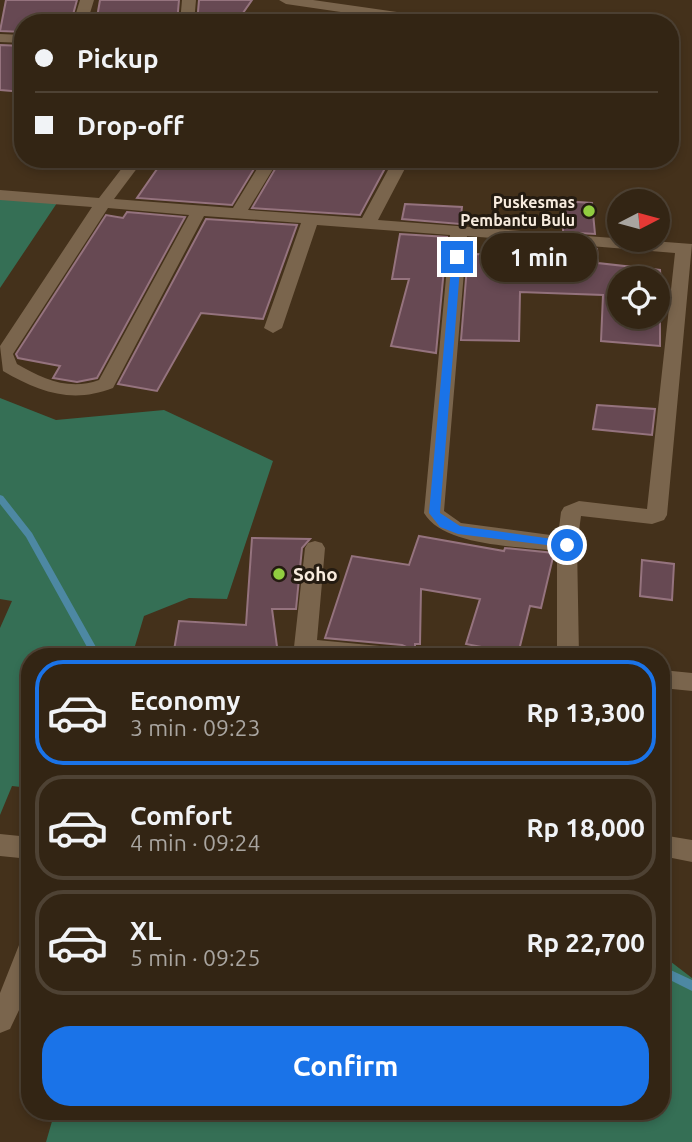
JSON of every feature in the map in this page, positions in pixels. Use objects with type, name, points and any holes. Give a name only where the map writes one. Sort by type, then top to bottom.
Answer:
[{"type":"street","points":[[285,0],[383,14]]},
{"type":"street","points":[[130,168],[103,203],[5,354],[9,367],[40,385],[77,393],[106,384],[200,209]]},
{"type":"street","points":[[239,213],[266,168]]},
{"type":"street","points":[[368,223],[397,168]]},
{"type":"street","points":[[0,195],[688,249],[657,515],[652,517],[579,508],[571,512],[567,545],[568,648]]},
{"type":"street","points":[[273,328],[311,219]]},
{"type":"street","points":[[459,231],[434,513],[444,524],[458,530],[567,545]]},
{"type":"street","points":[[305,648],[315,548]]},
{"type":"street","points":[[670,680],[692,682]]},
{"type":"street","points":[[0,845],[21,847]]},
{"type":"street","points":[[670,847],[692,851]]},
{"type":"street","points":[[0,1020],[21,974]]},
{"type":"green space","points":[[0,198],[57,203],[0,288]]},
{"type":"green space","points":[[0,398],[56,420],[164,410],[273,461],[227,599],[189,598],[144,616],[134,648],[21,648],[21,787],[12,786],[0,815],[0,628],[12,601],[0,599]]},
{"type":"green space","points":[[670,961],[692,978],[692,1142],[46,1142],[52,1120],[670,1120]]},
{"type":"building","points":[[6,0],[77,0],[73,14],[14,14],[14,32],[0,31]]},
{"type":"building","points":[[100,0],[179,0],[178,14],[98,14]]},
{"type":"building","points":[[199,0],[252,0],[242,14],[198,14]]},
{"type":"building","points":[[0,45],[14,46],[14,91],[0,90]]},
{"type":"building","points":[[158,168],[255,168],[232,205],[137,198]]},
{"type":"building","points":[[276,168],[385,168],[360,215],[252,208]]},
{"type":"building","points":[[564,201],[592,203],[595,234],[563,232]]},
{"type":"building","points":[[405,204],[462,207],[460,224],[402,219]]},
{"type":"building","points":[[127,212],[185,217],[97,378],[77,382],[53,378],[60,366],[18,358],[16,354],[106,215],[123,218]]},
{"type":"building","points":[[206,219],[297,225],[263,319],[201,313],[157,391],[118,384]]},
{"type":"building","points":[[400,234],[447,237],[436,353],[391,346],[409,279],[392,279]]},
{"type":"building","points":[[563,246],[597,249],[598,263],[625,266],[607,266],[607,329],[660,329],[660,346],[601,341],[603,295],[520,292],[519,341],[461,340],[468,254],[563,255]]},
{"type":"building","points":[[597,405],[655,409],[652,435],[593,429]]},
{"type":"building","points":[[419,536],[504,551],[505,548],[554,553],[541,608],[530,606],[520,648],[487,648],[466,644],[480,599],[421,589],[420,644],[415,644],[415,648],[325,638],[352,556],[409,565]]},
{"type":"building","points":[[252,538],[310,539],[302,548],[296,609],[272,609],[277,648],[174,648],[179,621],[246,625]]},
{"type":"building","points":[[642,560],[674,564],[672,600],[640,596]]},
{"type":"waterway","points":[[0,498],[29,535],[93,648]]},
{"type":"waterway","points":[[670,975],[692,986]]},
{"type":"place","name":"Puskesmas Pembantu Bulu","points":[[589,211]]},
{"type":"place","name":"Soho","points":[[279,574]]},
{"type":"route","points":[[457,257],[441,459],[434,513],[444,524],[458,530],[567,545]]}]
